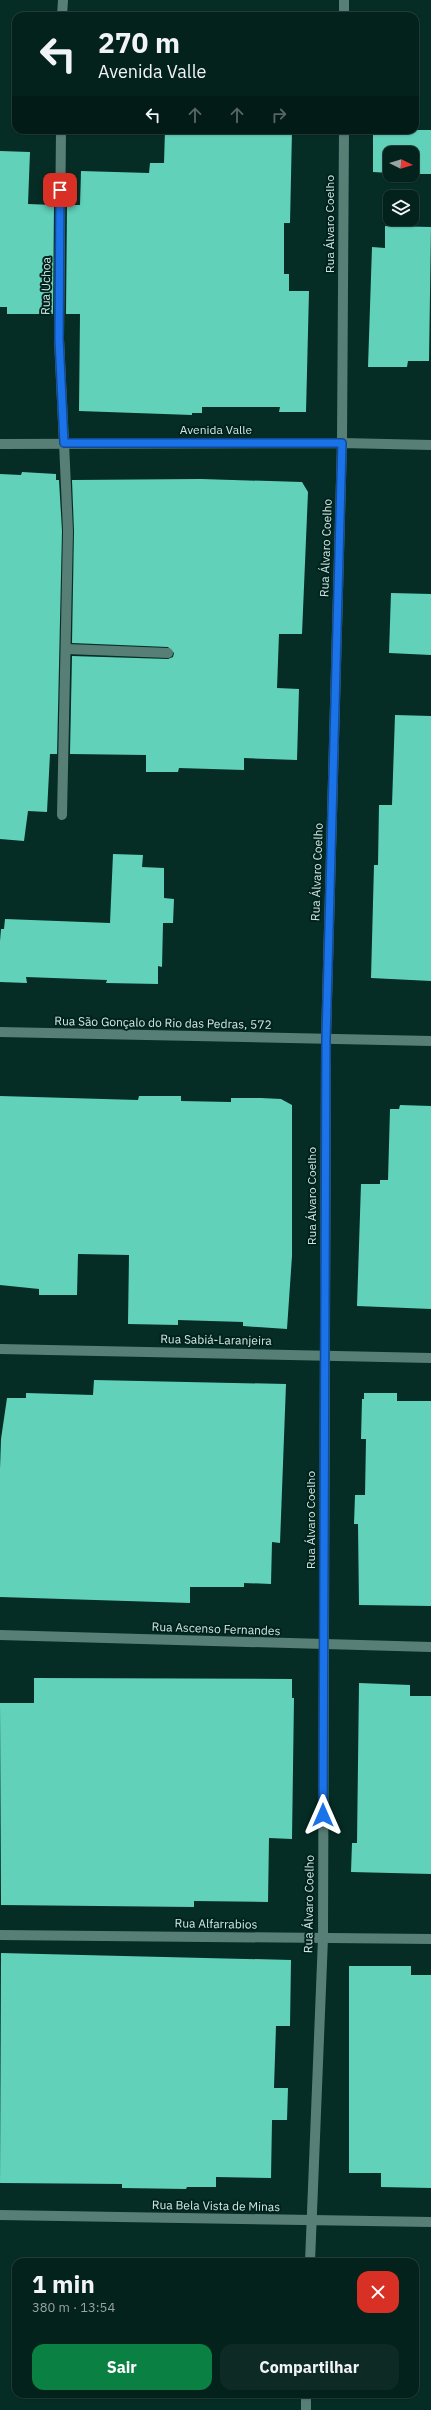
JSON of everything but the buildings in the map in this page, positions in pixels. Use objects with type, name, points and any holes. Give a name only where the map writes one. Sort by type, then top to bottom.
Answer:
[{"type":"street","points":[[62,12],[63,0]]},
{"type":"street","points":[[344,0],[344,12]]},
{"type":"street","name":"Rua Uchoa","points":[[61,134],[59,339],[68,531],[67,649],[62,815]]},
{"type":"street","name":"Rua Álvaro Coelho","points":[[310,2258],[323,1938],[326,1039],[342,443],[344,134]]},
{"type":"street","name":"Avenida Valle","points":[[0,444],[342,443],[431,445]]},
{"type":"street","points":[[67,649],[168,653]]},
{"type":"street","name":"Rua São Gonçalo do Rio das Pedras, 572","points":[[0,1032],[431,1041]]},
{"type":"street","name":"Rua Sabiá-Laranjeira","points":[[0,1349],[431,1358]]},
{"type":"street","name":"Rua Ascenso Fernandes","points":[[0,1635],[323,1646],[431,1647]]},
{"type":"street","name":"Rua Alfarrabios","points":[[0,1935],[431,1939]]},
{"type":"street","name":"Rua Bela Vista de Minas","points":[[0,2215],[431,2222]]},
{"type":"street","points":[[306,2398],[306,2410]]},
{"type":"route","points":[[60,190],[59,339],[64,443],[342,443],[326,1039],[323,1815]]}]
